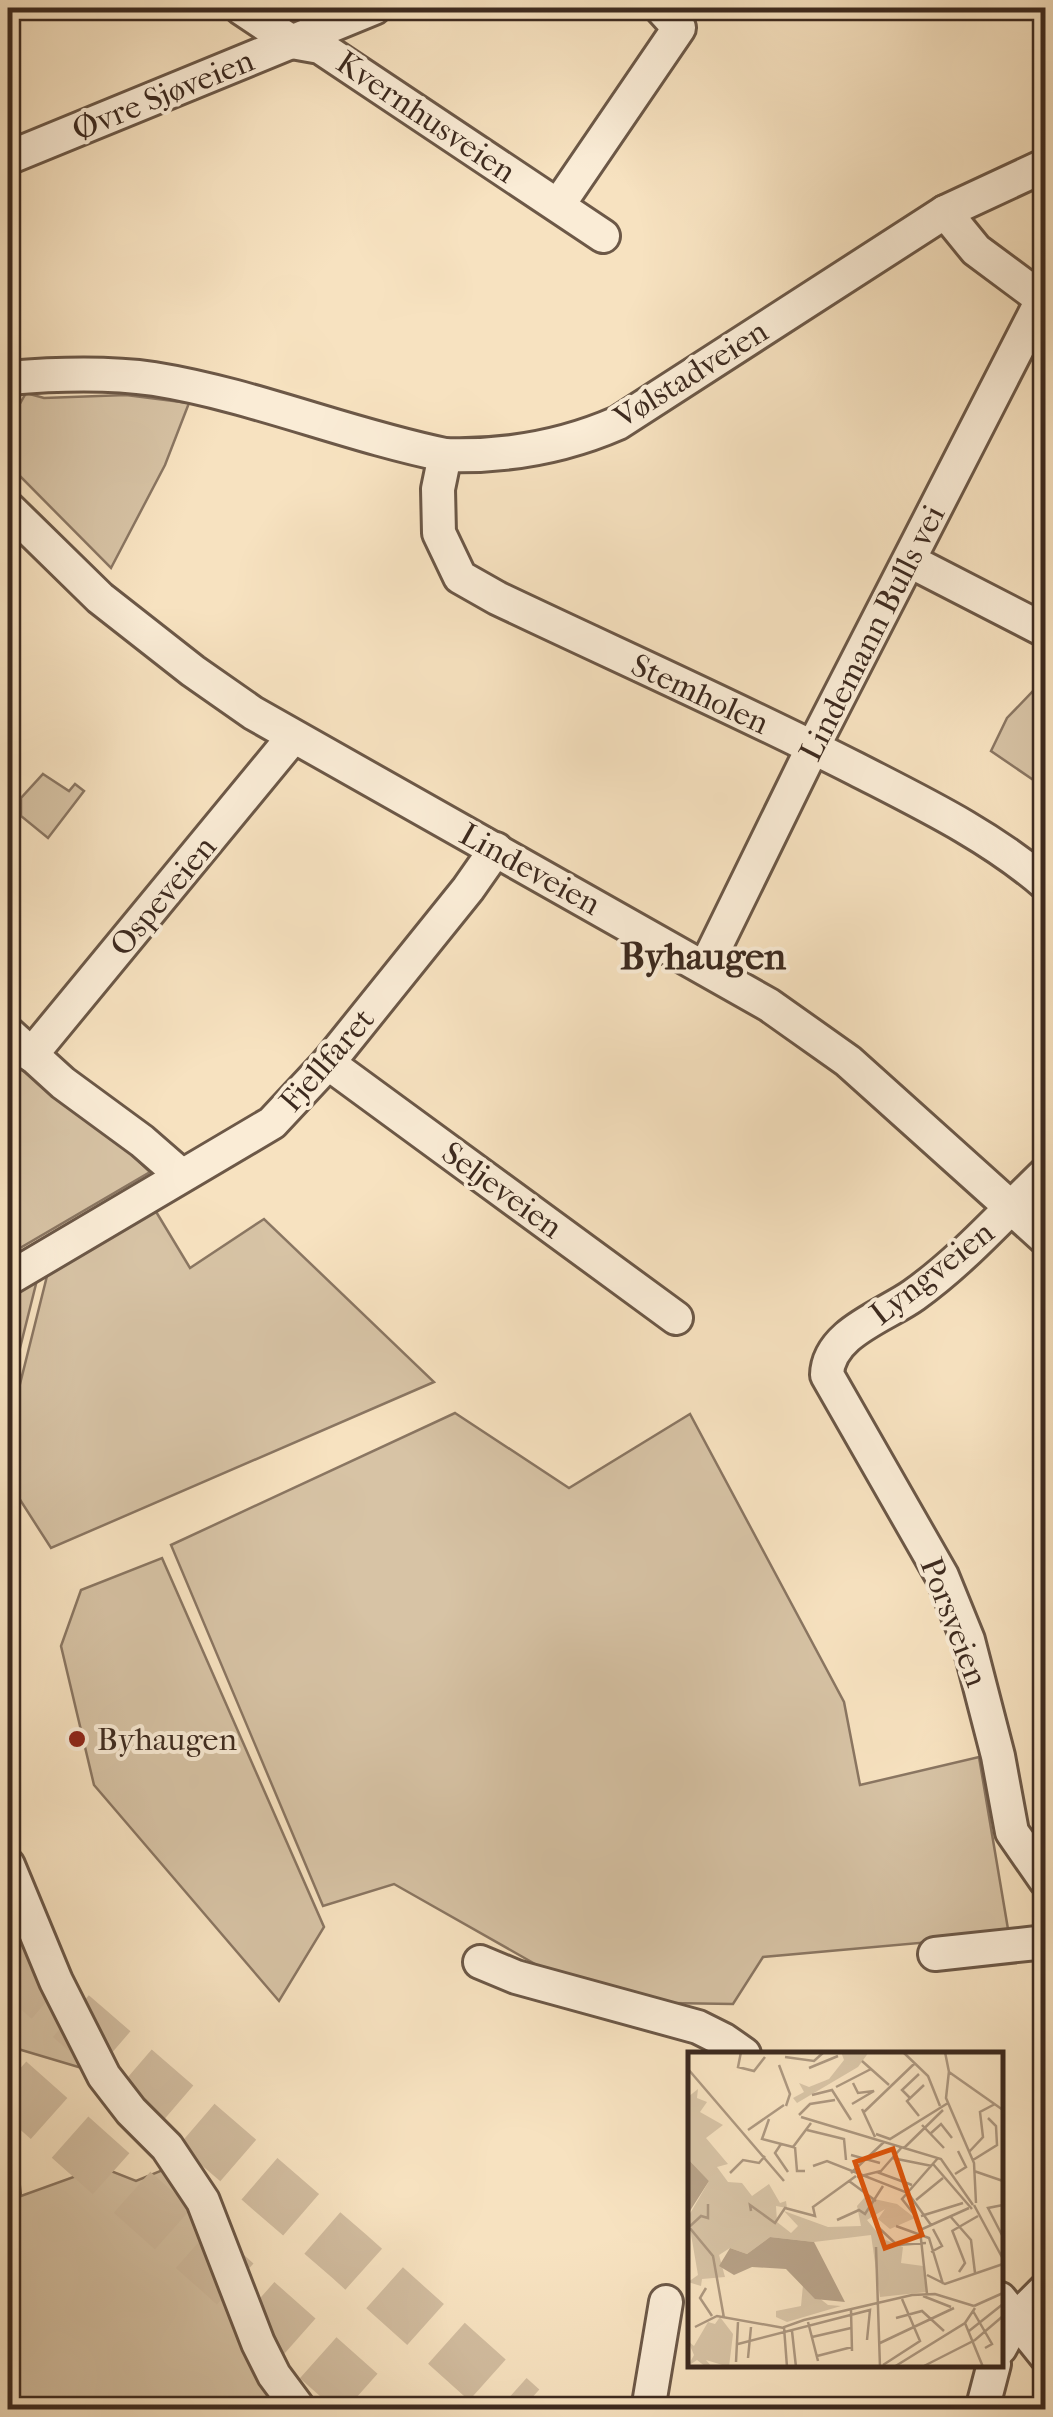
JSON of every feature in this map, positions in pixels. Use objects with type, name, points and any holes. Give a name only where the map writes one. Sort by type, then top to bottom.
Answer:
[{"type":"street","name":"Kvernhusveien","points":[[241,8],[292,42],[320,47],[603,236]]},
{"type":"street","name":"Øvre Sjøveien","points":[[8,158],[374,8]]},
{"type":"street","points":[[558,204],[670,18]]},
{"type":"street","name":"Vølstadveien","points":[[8,378],[67,374],[152,379],[446,454],[492,454],[558,445],[618,423],[945,212],[1046,165]]},
{"type":"street","points":[[945,212],[976,250],[1044,301]]},
{"type":"street","name":"Lindemann Bulls vei","points":[[705,968],[813,747],[1044,301]]},
{"type":"street","name":"Stemholen","points":[[446,454],[438,490],[439,533],[460,577],[496,598],[813,747],[948,816],[1001,849],[1046,884]]},
{"type":"street","name":"Lindeveien","points":[[8,508],[100,598],[253,713],[768,1004],[848,1060],[1046,1239]]},
{"type":"street","points":[[910,561],[1046,631]]},
{"type":"street","name":"Ospeveien","points":[[19,1044],[293,737]]},
{"type":"street","name":"Fjellfaret","points":[[8,1279],[272,1123],[328,1063],[496,849]]},
{"type":"street","points":[[19,1044],[181,1175]]},
{"type":"street","name":"Seljeveien","points":[[328,1063],[676,1318]]},
{"type":"street","name":"Lyngveien","points":[[826,1375],[834,1348],[946,1271],[1046,1174]]},
{"type":"street","name":"Porsveien","points":[[826,1375],[942,1576],[968,1640],[998,1756],[1012,1832],[1046,1881]]},
{"type":"street","points":[[8,1865],[56,1981],[104,2076],[130,2111],[167,2148],[203,2201],[258,2343],[274,2375],[300,2410]]},
{"type":"street","points":[[935,1954],[1046,1942]]},
{"type":"street","points":[[480,1962],[698,2028],[741,2052]]},
{"type":"street","points":[[1046,2289],[1008,2309],[1046,2356]]},
{"type":"street","points":[[648,2410],[666,2302]]},
{"type":"street","points":[[982,2410],[993,2367]]},
{"type":"shaded area","points":[[26,393],[44,398],[126,395],[189,403],[165,465],[111,568],[8,464],[8,425]]},
{"type":"shaded area","points":[[1035,689],[1045,696],[1045,788],[991,751],[1007,718]]},
{"type":"shaded area","points":[[43,774],[69,791],[75,784],[84,791],[48,838],[21,816],[21,798]]},
{"type":"shaded area","points":[[8,1037],[150,1172],[8,1255]]},
{"type":"shaded area","points":[[152,1205],[190,1268],[264,1219],[434,1382],[51,1548],[8,1481],[8,1432],[47,1276]]},
{"type":"shaded area","points":[[37,1280],[8,1396],[8,1292]]},
{"type":"shaded area","points":[[455,1413],[569,1488],[690,1414],[844,1702],[860,1785],[979,1757],[1009,1935],[763,1957],[733,2004],[602,2002],[394,1884],[323,1906],[171,1545]]},
{"type":"shaded area","points":[[162,1558],[324,1927],[279,2001],[94,1785],[61,1646],[81,1590]]},
{"type":"shaded area","points":[[8,1914],[85,2069],[8,2046]]},
{"type":"shaded area","points":[[8,2079],[21,2196],[101,2167],[136,2181],[170,2167],[256,2362],[298,2409],[8,2409]]},
{"type":"tunnel","points":[[8,1962],[521,2410]]},
{"type":"tunnel","points":[[8,2082],[377,2410]]},
{"type":"place","name":"Byhaugen","points":[[77,1739]]},
{"type":"district","name":"Byhaugen","points":[[703,956]]}]
